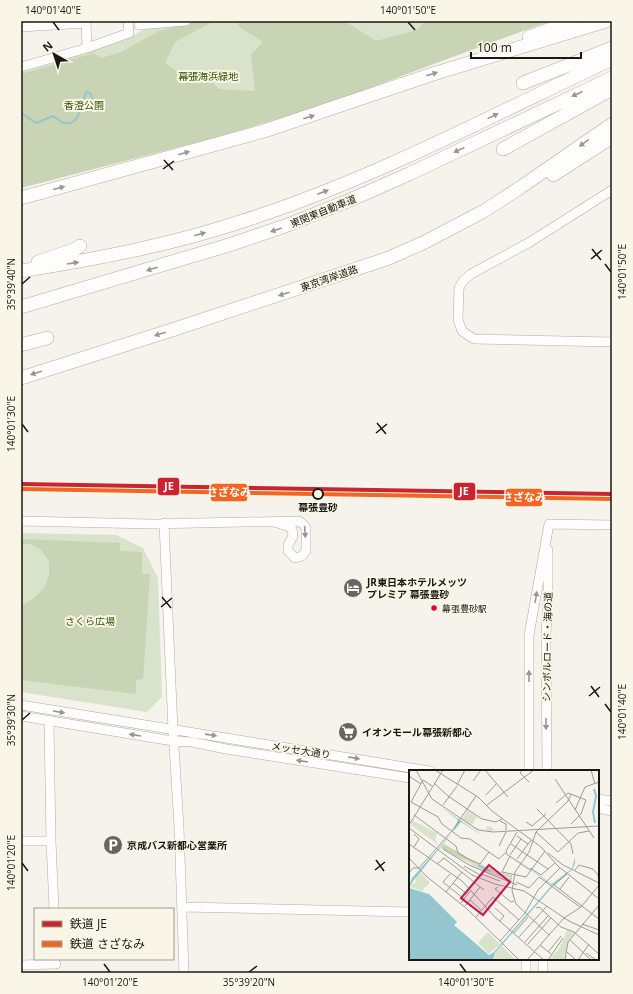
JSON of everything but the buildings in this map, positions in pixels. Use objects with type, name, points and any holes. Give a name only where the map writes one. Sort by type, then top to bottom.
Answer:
[{"type":"highway","points":[[475,61],[485,52],[572,21]]},
{"type":"highway","points":[[21,198],[264,131],[434,74],[606,21]]},
{"type":"highway","points":[[523,83],[612,48]]},
{"type":"highway","name":"東関東自動車道","points":[[21,271],[90,260],[142,249],[196,235],[256,216],[329,189],[403,158],[612,59]]},
{"type":"highway","name":"東関東自動車道","points":[[21,307],[230,245],[285,226],[409,174],[612,78]]},
{"type":"highway","points":[[503,149],[612,89]]},
{"type":"highway","name":"東京湾岸道路","points":[[21,378],[198,322],[389,258],[425,242],[484,211],[612,124]]},
{"type":"highway","points":[[389,258],[407,254],[454,234],[485,218],[510,204],[612,137]]},
{"type":"highway","points":[[21,268],[73,250],[80,246]]},
{"type":"highway","points":[[21,345],[47,338]]},
{"type":"street","points":[[21,68],[87,48],[129,33],[128,21]]},
{"type":"street","points":[[139,21],[139,25],[186,21]]},
{"type":"street","points":[[21,27],[86,22],[87,48]]},
{"type":"street","points":[[612,190],[530,242],[471,274],[463,281],[459,288],[458,320],[462,331],[474,339],[612,342]]},
{"type":"street","points":[[21,521],[113,524],[299,521],[306,528],[306,551],[302,556],[295,558],[288,551],[288,545],[293,536],[292,529],[274,522]]},
{"type":"street","points":[[164,523],[184,973]]},
{"type":"street","points":[[549,524],[612,525]]},
{"type":"street","name":"シンボルロード・海の道","points":[[529,770],[529,635],[549,524]]},
{"type":"street","name":"シンボルロード・海の道","points":[[546,770],[546,634],[549,524]]},
{"type":"street","name":"メッセ大通り","points":[[21,705],[424,770]]},
{"type":"street","name":"メッセ大通り","points":[[21,716],[174,741],[192,742],[226,749],[409,778]]},
{"type":"street","points":[[49,721],[54,908]]},
{"type":"street","points":[[599,799],[612,801]]},
{"type":"street","points":[[599,808],[612,811]]},
{"type":"street","points":[[21,841],[51,841]]},
{"type":"street","points":[[182,907],[409,912]]},
{"type":"street","points":[[526,960],[526,973]]},
{"type":"street","points":[[542,973],[543,960]]},
{"type":"street","points":[[21,965],[56,965]]},
{"type":"green space","name":"幕張海浜緑地","points":[[196,21],[534,21],[21,179],[21,72],[54,63],[134,35],[146,28],[188,24]]},
{"type":"green space","name":"香澄公園","points":[[198,21],[214,21],[175,42],[165,63],[194,82],[209,79],[219,89],[255,91],[251,55],[263,42],[238,26],[239,21],[346,21],[376,41],[417,30],[425,21],[550,21],[321,106],[214,138],[21,188],[21,103],[23,94],[21,94],[21,74],[94,53],[101,58],[121,52],[159,31]]},
{"type":"green space","name":"さくら広場","points":[[21,533],[116,535],[143,548],[158,578],[162,697],[147,712],[21,692]]},
{"type":"green space","name":"さくら広場","points":[[21,539],[120,543],[120,551],[142,552],[142,574],[150,574],[143,679],[136,680],[136,694],[21,680],[21,606],[34,598],[44,588],[49,576],[49,561],[41,550],[31,544],[21,544]]},
{"type":"waterway","points":[[21,113],[36,123],[53,116],[64,123],[70,123],[74,121],[80,112],[87,92],[90,93],[94,107]]},
{"type":"rail line","name":"JE","points":[[21,484],[612,494]]},
{"type":"rail line","name":"さざなみ","points":[[21,489],[612,499]]},
{"type":"place","name":"幕張豊砂","points":[[318,494]]},
{"type":"place","name":"JR東日本ホテルメッツ プレミア 幕張豊砂","points":[[353,588]]},
{"type":"place","name":"幕張豊砂駅","points":[[434,608]]},
{"type":"place","name":"イオンモール幕張新都心","points":[[348,732]]},
{"type":"place","name":"京成バス新都心営業所","points":[[113,845]]}]
